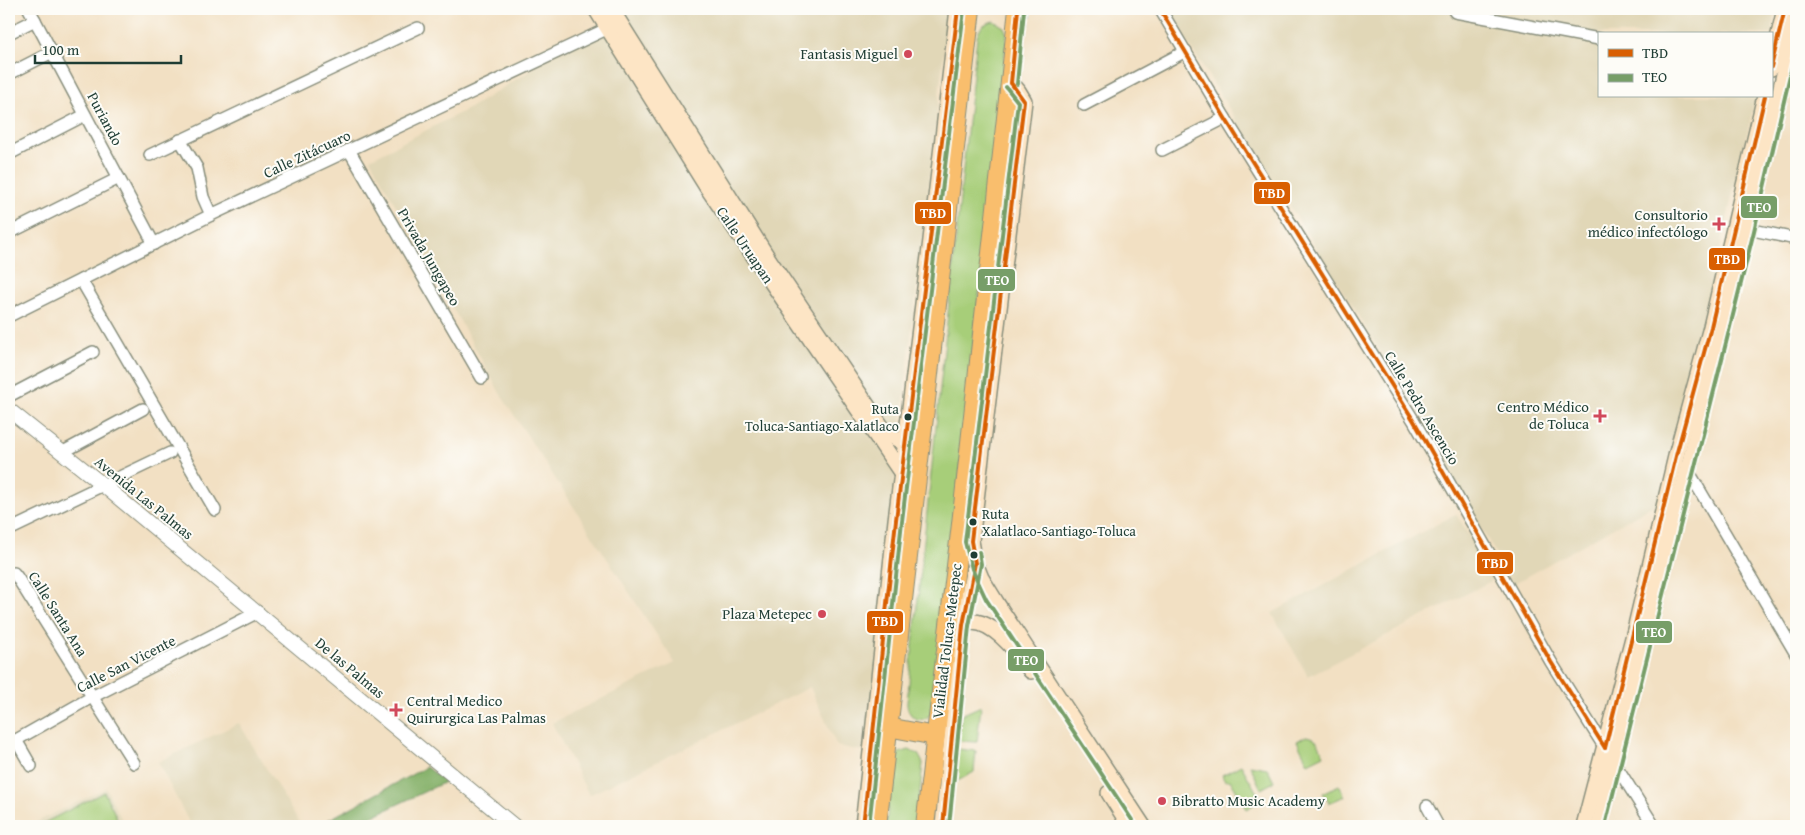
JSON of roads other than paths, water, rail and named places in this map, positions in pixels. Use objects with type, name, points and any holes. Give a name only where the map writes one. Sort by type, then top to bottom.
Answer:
[{"type":"highway","points":[[877,826],[879,750],[888,727],[919,396],[970,9]]},
{"type":"highway","name":"Vialidad Toluca-Metepec","points":[[925,826],[961,524],[1018,9]]},
{"type":"highway","points":[[961,524],[971,541]]},
{"type":"highway","points":[[946,642],[964,620],[952,596]]},
{"type":"highway","points":[[888,727],[935,736]]},
{"type":"main road","name":"Calle Uruapan","points":[[596,9],[614,26],[883,429],[906,444]]},
{"type":"main road","name":"Calle Uruapan","points":[[611,9],[614,26],[707,187],[903,475]]},
{"type":"main road","points":[[863,826],[879,750],[896,520],[906,444],[919,396],[958,9]]},
{"type":"main road","points":[[1772,64],[1785,9]]},
{"type":"main road","points":[[1598,826],[1689,470],[1748,230],[1796,23]]},
{"type":"main road","points":[[1011,83],[1024,101],[971,541],[975,563],[981,578],[1143,826]]},
{"type":"main road","points":[[1584,826],[1639,615],[1677,452],[1711,327],[1765,98]]},
{"type":"main road","points":[[943,826],[964,620],[975,563]]},
{"type":"main road","points":[[964,620],[982,623],[990,628],[1006,640],[1024,661],[1057,709],[1130,826]]},
{"type":"street","name":"Puriando","points":[[29,9],[154,244]]},
{"type":"street","name":"Calle Pedro Ascencio","points":[[1160,9],[1225,118],[1414,421],[1551,662],[1654,826]]},
{"type":"street","points":[[1453,9],[1455,12],[1598,39]]},
{"type":"street","points":[[9,33],[35,20]]},
{"type":"street","name":"Calle Zitácuaro","points":[[9,316],[212,215],[614,26]]},
{"type":"street","points":[[150,154],[418,28]]},
{"type":"street","points":[[9,74],[52,52]]},
{"type":"street","points":[[1084,105],[1186,52]]},
{"type":"street","points":[[9,154],[85,115]]},
{"type":"street","points":[[1162,150],[1225,118]]},
{"type":"street","points":[[180,140],[197,168],[202,197],[212,215]]},
{"type":"street","name":"Privada Jungapeo","points":[[349,150],[482,378]]},
{"type":"street","points":[[9,233],[119,178]]},
{"type":"street","points":[[1748,230],[1796,238]]},
{"type":"street","points":[[81,280],[215,510]]},
{"type":"street","points":[[9,396],[93,352]]},
{"type":"street","points":[[63,452],[143,409]]},
{"type":"street","name":"Avenida Las Palmas","points":[[9,410],[103,484],[258,612]]},
{"type":"street","points":[[1677,452],[1796,654]]},
{"type":"street","points":[[9,530],[170,453]]},
{"type":"street","name":"Calle Santa Ana","points":[[11,574],[134,763]]},
{"type":"street","name":"Calle San Vicente","points":[[12,742],[92,697],[258,612]]},
{"type":"street","name":"De las Palmas","points":[[258,612],[514,826]]},
{"type":"street","points":[[12,742],[31,766]]},
{"type":"street","points":[[1427,806],[1438,826]]},
{"type":"place","name":"Fantasis Miguel","points":[[908,54]]},
{"type":"place","name":"Consultorio médico infectólogo","points":[[1719,224]]},
{"type":"place","name":"Centro Médico de Toluca","points":[[1600,416]]},
{"type":"place","name":"Ruta Toluca-Santiago-Xalatlaco","points":[[908,417]]},
{"type":"place","name":"Ruta Xalatlaco-Santiago-Toluca","points":[[973,522]]},
{"type":"place","name":"Plaza Metepec","points":[[822,614]]},
{"type":"place","name":"Central Medico Quirurgica Las Palmas","points":[[396,710]]},
{"type":"place","name":"Bibratto Music Academy","points":[[1162,801]]}]
